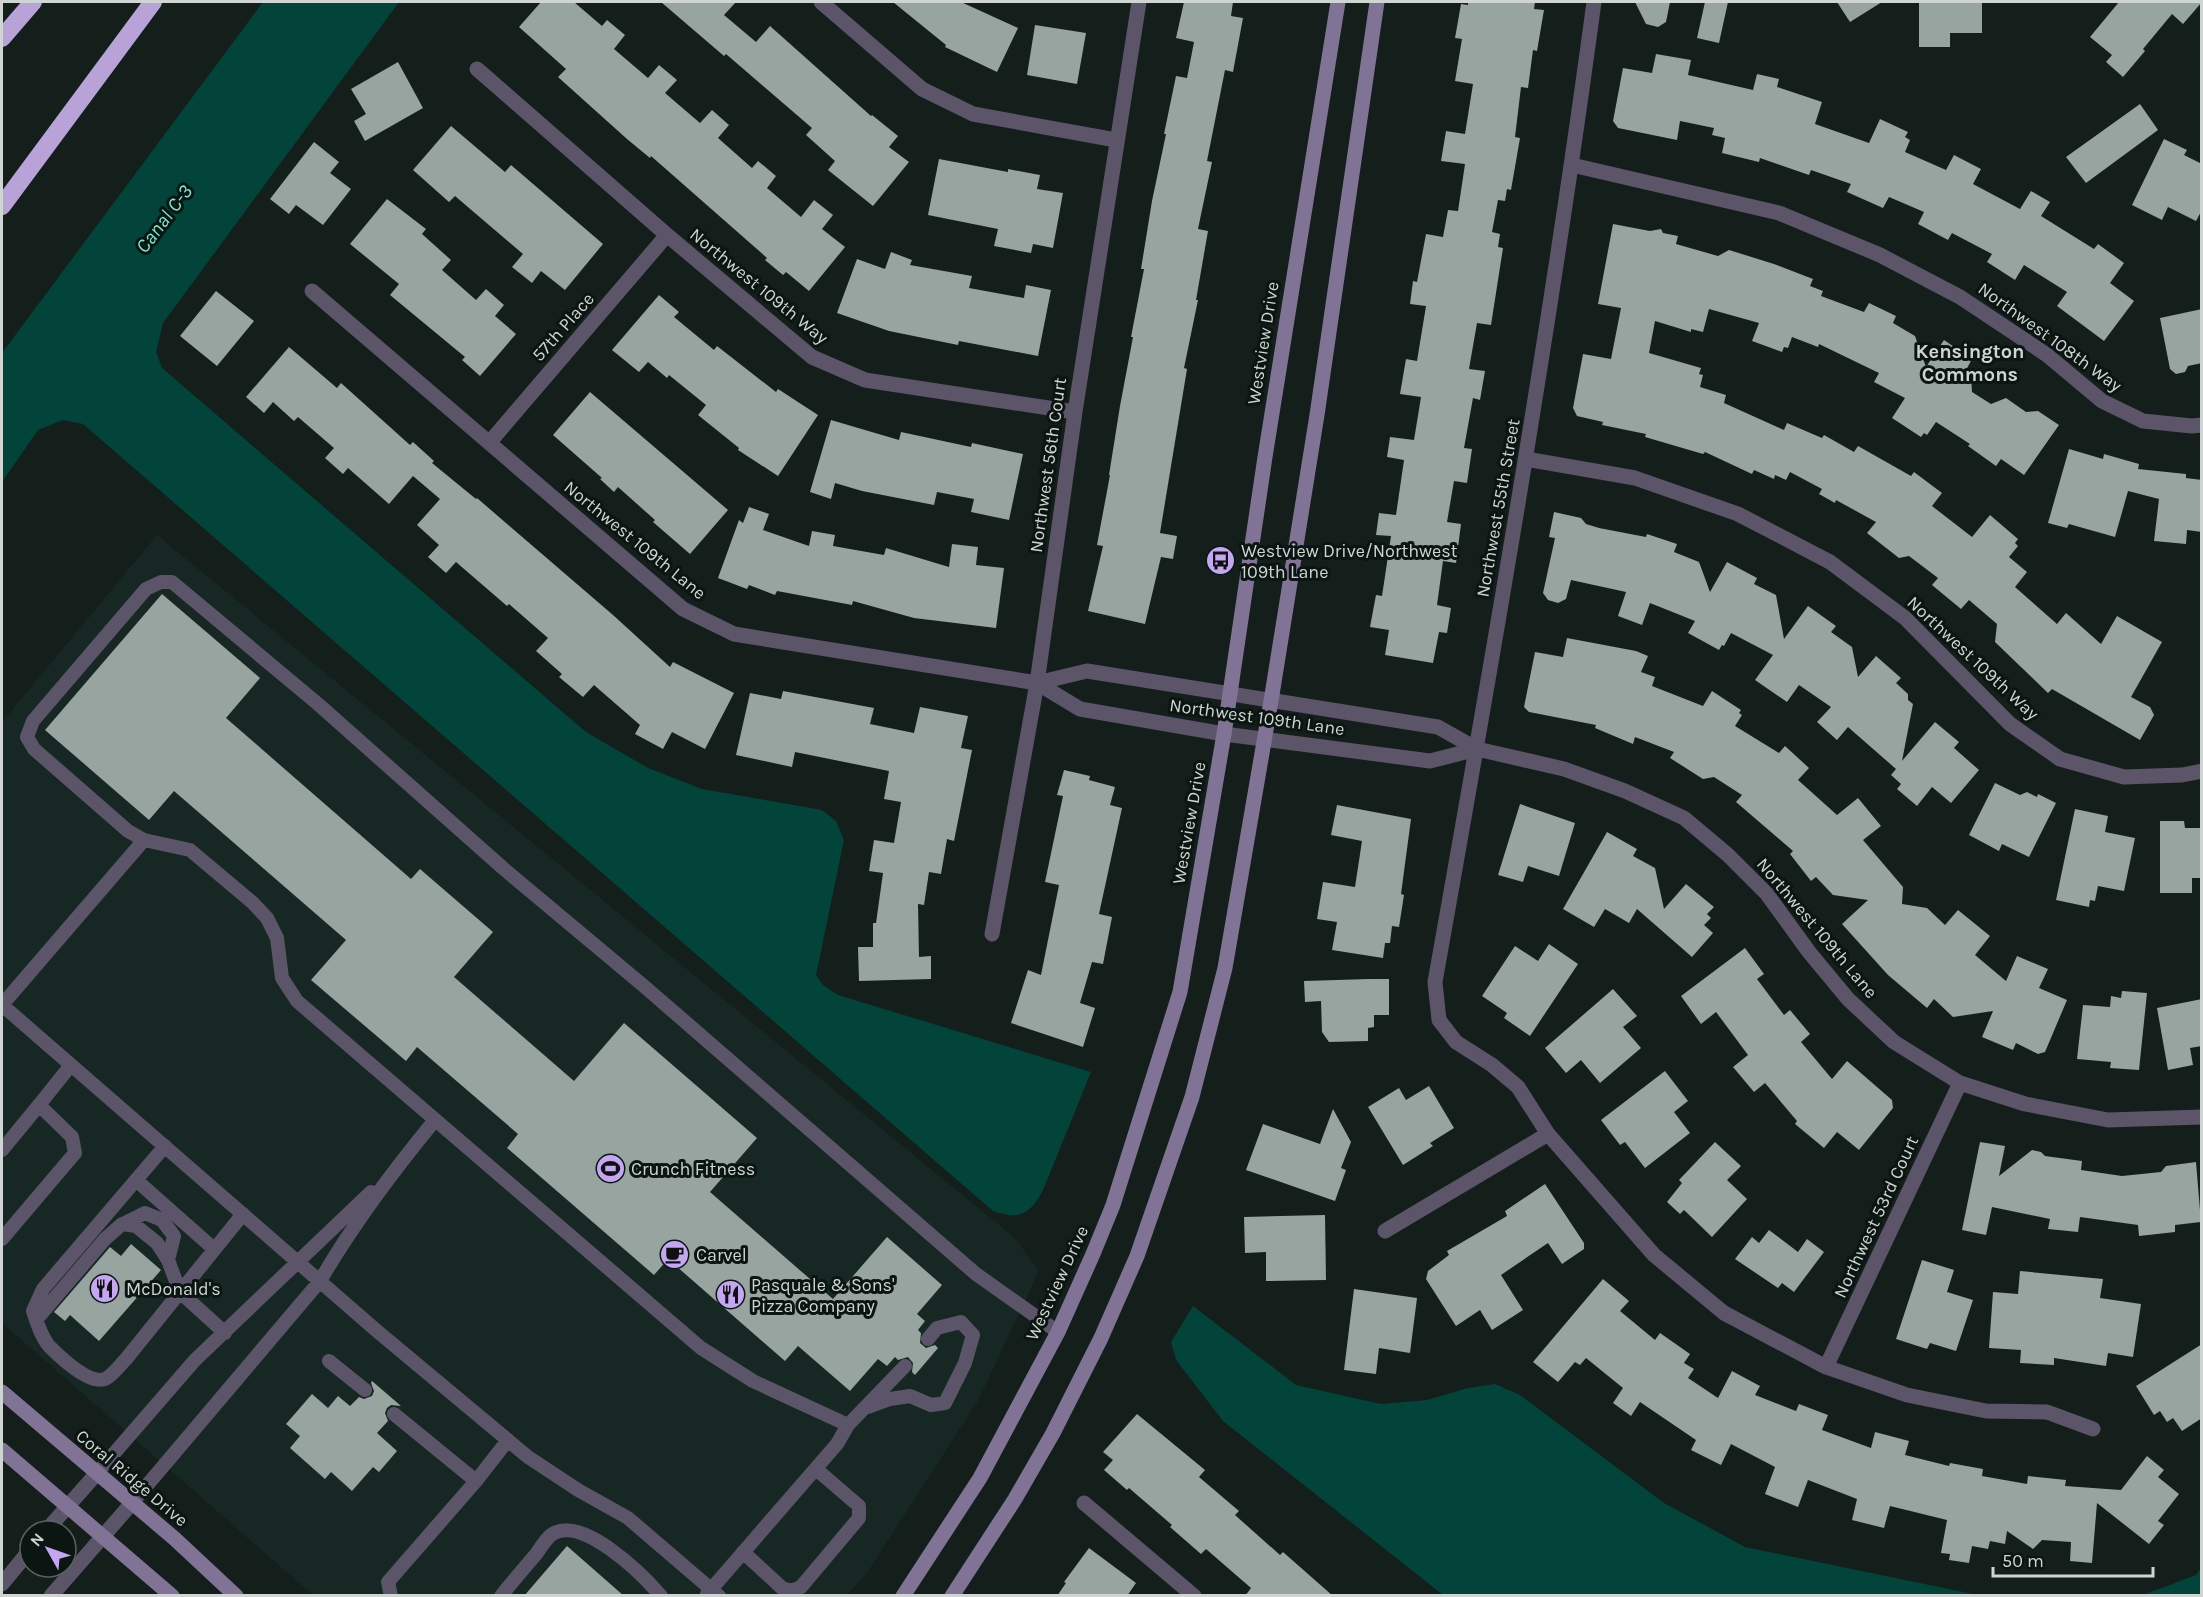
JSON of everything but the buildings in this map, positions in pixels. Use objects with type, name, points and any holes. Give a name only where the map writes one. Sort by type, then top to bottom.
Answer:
[{"type":"highway","points":[[2,38],[33,2]]},
{"type":"highway","points":[[2,206],[153,2]]},
{"type":"street","points":[[821,2],[922,89],[973,114],[1116,140]]},
{"type":"street","name":"Northwest 56th Court","points":[[992,933],[1037,683],[1075,412],[1138,2]]},
{"type":"street","name":"Westview Drive","points":[[903,1596],[980,1478],[1058,1332],[1113,1205],[1180,992],[1224,734],[1265,457],[1338,2]]},
{"type":"street","points":[[952,1596],[1015,1499],[1053,1433],[1101,1338],[1137,1256],[1192,1097],[1226,968],[1317,415],[1377,2]]},
{"type":"street","name":"Northwest 55th Street","points":[[1548,1134],[1518,1087],[1492,1065],[1456,1042],[1439,1020],[1435,982],[1526,459],[1572,165],[1594,2]]},
{"type":"street","name":"Northwest 109th Way","points":[[477,69],[667,235],[812,357],[865,380],[1075,412]]},
{"type":"street","name":"Northwest 108th Way","points":[[1572,165],[1779,213],[1870,251],[1960,297],[2047,355],[2102,401],[2143,421],[2202,425]]},
{"type":"street","name":"57th Place","points":[[489,443],[667,235]]},
{"type":"street","name":"Northwest 109th Lane","points":[[312,291],[683,609],[734,634],[1037,683],[1080,709],[1224,734],[1430,761],[1477,749]]},
{"type":"street","name":"Northwest 109th Way","points":[[1526,459],[1635,478],[1738,514],[1830,562],[1905,618],[2010,724],[2060,759],[2124,777],[2182,775],[2202,771]]},
{"type":"street","name":"Northwest 109th Lane","points":[[1037,683],[1087,671],[1438,727],[1477,749],[1564,768],[1625,790],[1684,818],[1728,855],[1767,894],[1809,952],[1848,999],[1894,1042],[1960,1083],[2025,1104],[2108,1120],[2202,1117]]},
{"type":"street","name":"Northwest 53rd Court","points":[[1826,1367],[1960,1083]]},
{"type":"street","points":[[1385,1231],[1548,1134],[1654,1255],[1724,1313],[1826,1367],[1907,1395],[1986,1411],[2047,1412],[2093,1429]]},
{"type":"street","name":"Coral Ridge Drive","points":[[2,1392],[175,1539],[236,1596]]},
{"type":"street","points":[[2,1450],[172,1596]]},
{"type":"street","points":[[57,1519],[97,1473]]},
{"type":"street","points":[[51,1596],[132,1503]]},
{"type":"street","points":[[1084,1503],[1185,1592]]},
{"type":"street","points":[[2,1584],[18,1565]]},
{"type":"lane","points":[[848,1425],[753,1381],[701,1348],[297,1001],[282,978],[277,938],[267,918],[253,903],[189,850],[144,840],[128,831],[34,749],[27,737],[33,721],[146,589],[161,582],[172,582],[318,704],[504,868],[976,1274],[1058,1332]]},
{"type":"lane","points":[[144,840],[2,1005],[320,1281],[539,1466],[628,1518],[712,1593],[743,1552],[837,1444],[848,1425],[905,1366]]},
{"type":"lane","points":[[2,1150],[71,1065]]},
{"type":"lane","points":[[2,1239],[75,1153],[72,1137],[39,1105]]},
{"type":"lane","points":[[132,1503],[320,1281],[392,1172],[435,1120]]},
{"type":"lane","points":[[165,1146],[43,1289],[33,1311],[49,1345],[83,1375],[94,1379],[106,1378],[126,1359],[243,1214]]},
{"type":"lane","points":[[97,1473],[195,1360],[392,1172]]},
{"type":"lane","points":[[136,1180],[214,1249]]},
{"type":"lane","points":[[36,1320],[105,1239],[122,1224],[145,1213],[162,1220],[174,1236],[168,1260]]},
{"type":"lane","points":[[122,1224],[136,1226],[157,1244],[168,1260],[180,1292],[225,1333]]},
{"type":"lane","points":[[865,1408],[910,1396],[931,1405],[945,1403],[965,1363],[972,1335],[961,1322],[937,1328],[928,1339]]},
{"type":"lane","points":[[329,1361],[365,1390]]},
{"type":"lane","points":[[394,1414],[476,1481]]},
{"type":"lane","points":[[391,1596],[388,1582],[476,1481],[508,1440]]},
{"type":"lane","points":[[743,1552],[782,1588],[790,1592],[801,1587],[859,1518],[859,1506],[816,1469]]},
{"type":"lane","points":[[501,1596],[552,1535],[567,1529],[608,1547],[642,1575],[661,1596]]},
{"type":"shaded area","points":[[157,535],[1015,1238],[1039,1271],[979,1399],[867,1573],[847,1595],[313,1595],[2,1323],[2,722]]},
{"type":"water","name":"Canal C-3","points":[[263,2],[399,2],[163,323],[156,352],[162,368],[586,732],[648,768],[702,789],[822,810],[836,821],[844,840],[816,975],[823,985],[838,995],[1091,1072],[1043,1190],[1028,1210],[1017,1215],[993,1211],[83,424],[63,420],[38,430],[2,482],[2,353]]},
{"type":"water","points":[[1193,1306],[1296,1385],[1381,1404],[1427,1400],[1468,1388],[1495,1384],[1520,1395],[1664,1503],[1745,1547],[1978,1595],[1443,1595],[1223,1421],[1176,1360],[1171,1342]]},
{"type":"water","points":[[2201,1568],[2201,1595],[2143,1595],[2196,1575]]},
{"type":"place","name":"Westview Drive/Northwest 109th Lane","points":[[1220,561]]},
{"type":"place","name":"Crunch Fitness","points":[[610,1169]]},
{"type":"place","name":"Carvel","points":[[675,1255]]},
{"type":"place","name":"McDonald's","points":[[105,1289]]},
{"type":"place","name":"Pasquale & Sons' Pizza Company","points":[[730,1295]]},
{"type":"district","name":"Kensington Commons","points":[[1970,362]]}]
